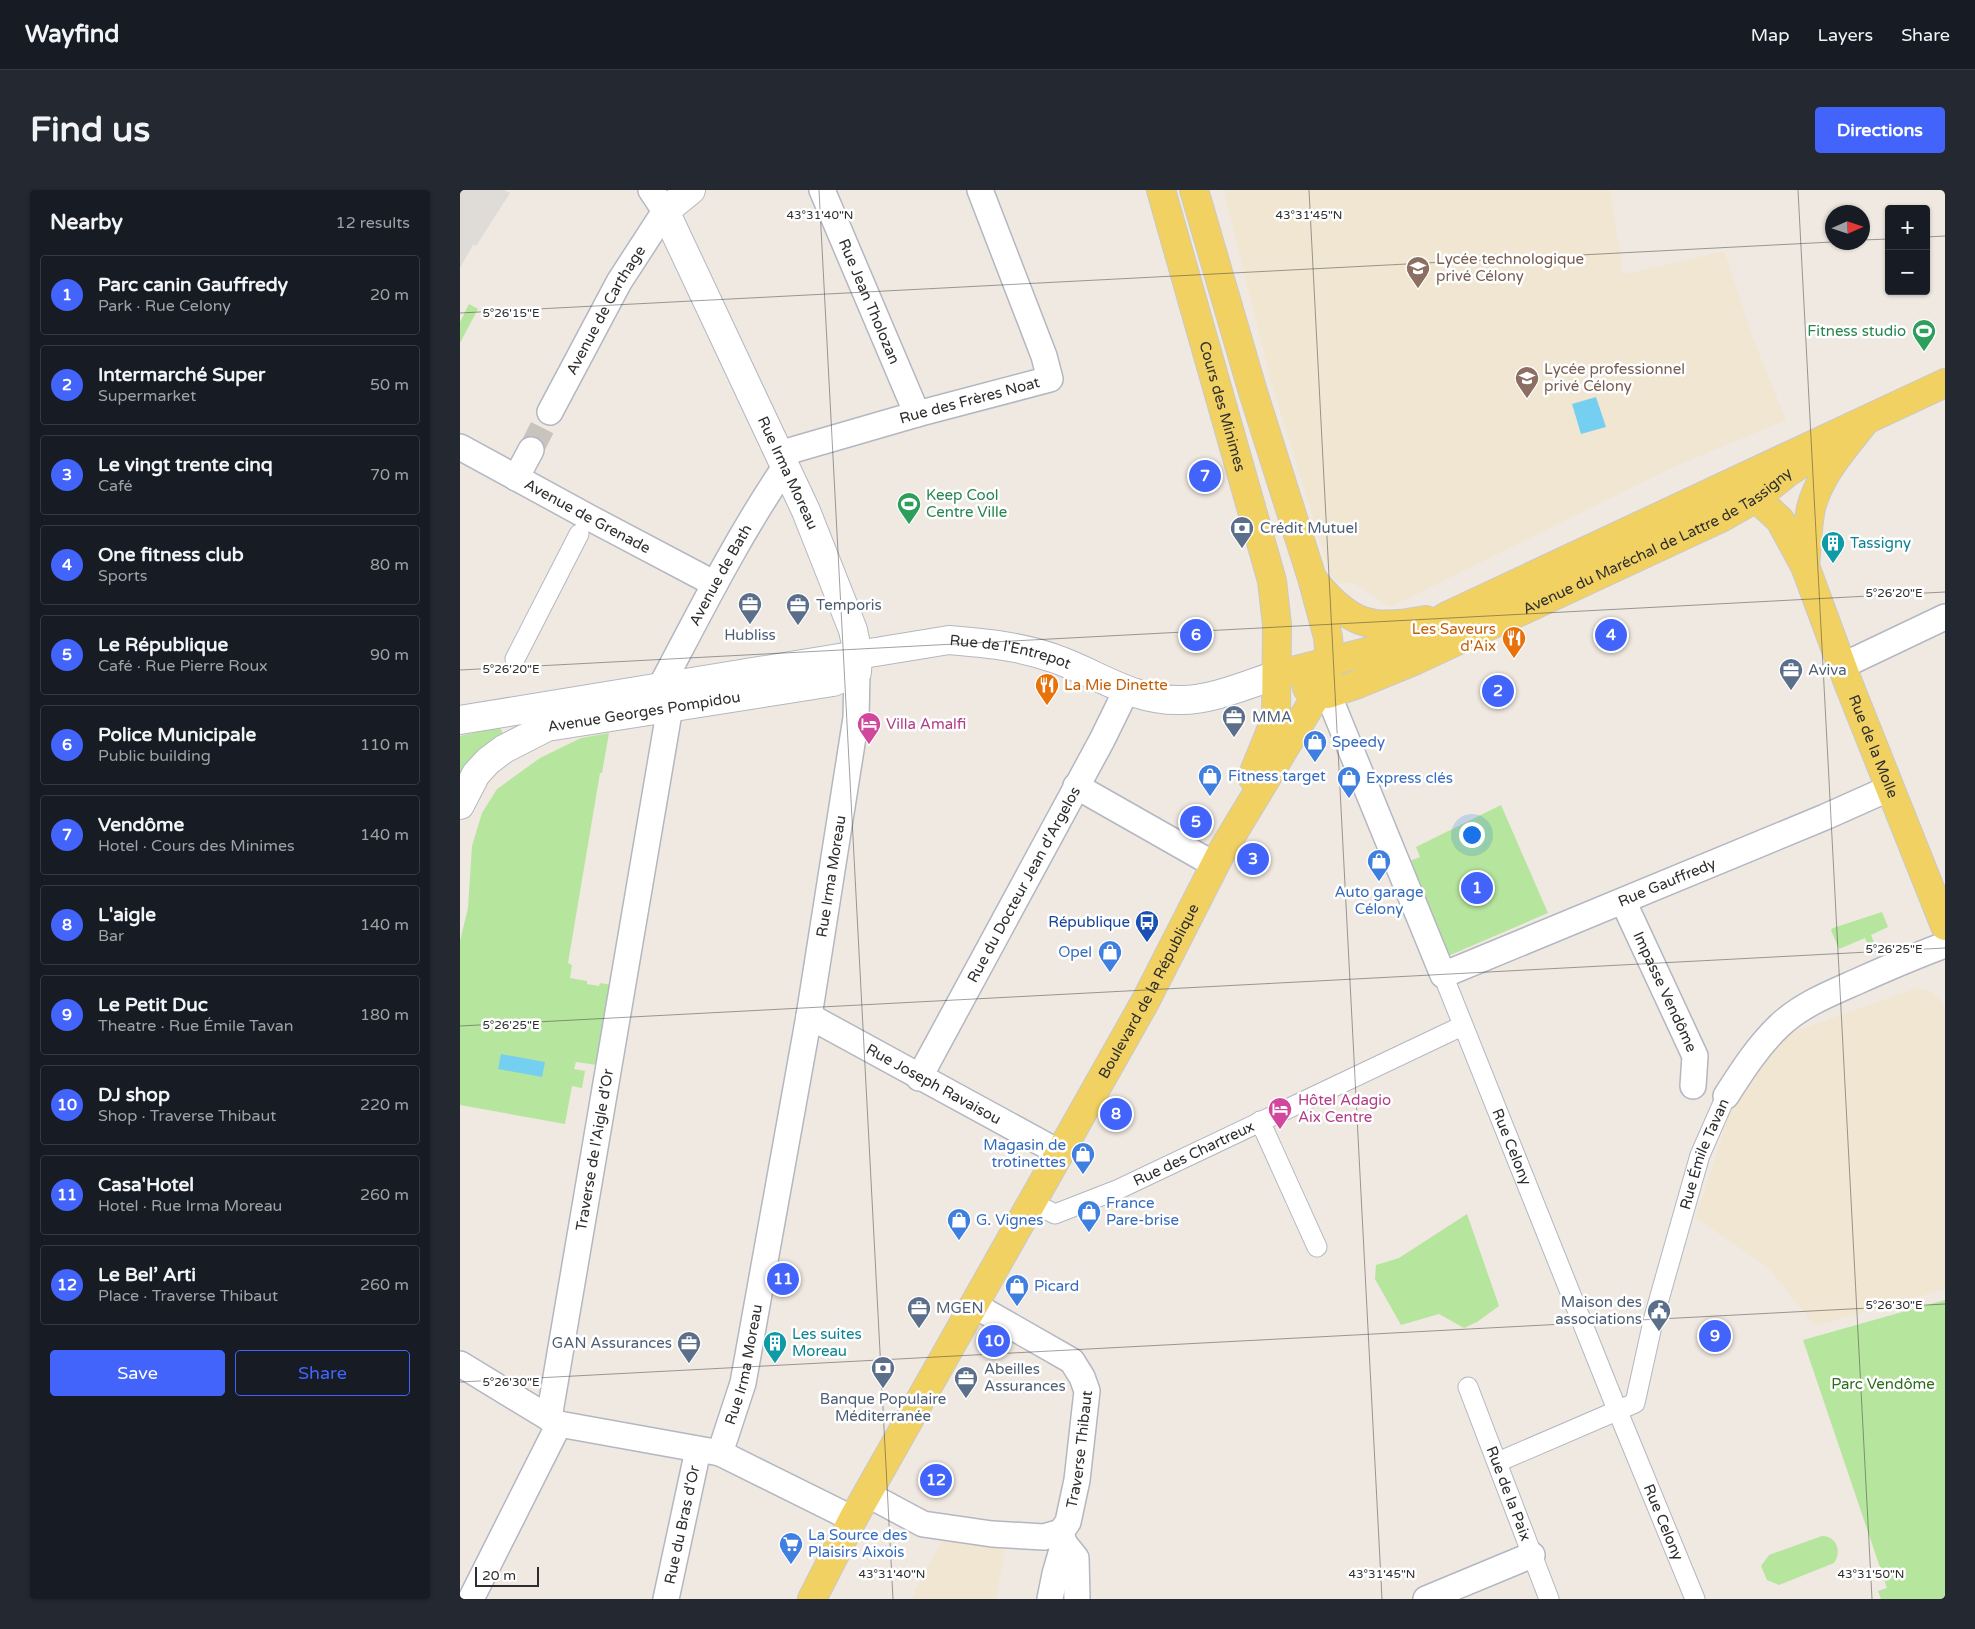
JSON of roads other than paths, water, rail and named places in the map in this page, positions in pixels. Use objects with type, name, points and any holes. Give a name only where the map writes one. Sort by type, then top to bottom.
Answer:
[{"type":"main road","points":[[658,200],[691,190]]},
{"type":"main road","name":"Cours des Minimes","points":[[1161,190],[1272,581],[1277,624],[1277,675],[1283,729]]},
{"type":"main road","points":[[1194,190],[1253,392],[1312,578],[1332,652]]},
{"type":"main road","name":"Rue Irma Moreau","points":[[658,200],[806,511],[853,630],[858,663]]},
{"type":"main road","name":"Avenue du Maréchal de Lattre de Tassigny","points":[[1277,675],[1332,652],[1374,650],[1407,640],[1449,615],[1945,383]]},
{"type":"main road","name":"Avenue du Maréchal de Lattre de Tassigny","points":[[1323,694],[1355,685],[1425,656],[1721,518],[1756,498],[1787,473],[1868,418]]},
{"type":"main road","name":"Rue de la Molle","points":[[1805,566],[1811,510],[1817,491],[1835,458],[1868,418]]},
{"type":"main road","points":[[1707,493],[1756,498]]},
{"type":"main road","name":"Rue de la Molle","points":[[1756,498],[1780,520],[1805,566],[1842,666],[1945,926]]},
{"type":"main road","name":"Avenue du Maréchal de Lattre de Tassigny","points":[[1312,578],[1346,614],[1372,625],[1401,625],[1449,615]]},
{"type":"main road","name":"Rue de l'Entrepot","points":[[858,663],[948,640],[1000,644],[1059,660],[1126,691],[1157,700],[1206,698],[1241,685],[1277,675]]},
{"type":"main road","name":"Boulevard de la République","points":[[812,1599],[853,1518],[1033,1203],[1145,1002],[1283,729],[1323,694],[1332,652]]},
{"type":"main road","name":"Avenue Georges Pompidou","points":[[460,720],[666,697],[858,663]]},
{"type":"main road","points":[[1277,675],[1323,694]]},
{"type":"main road","name":"Avenue Georges Pompidou","points":[[460,805],[476,774],[488,761],[523,738],[547,727],[666,697]]},
{"type":"street","name":"Rue Jean Tholozan","points":[[822,190],[917,414]]},
{"type":"street","name":"Rue des Frères Noat","points":[[782,460],[917,414],[1050,380],[1044,356],[980,190]]},
{"type":"street","name":"Avenue de Carthage","points":[[550,412],[619,282],[658,200]]},
{"type":"street","name":"Avenue de Grenade","points":[[460,447],[716,584]]},
{"type":"street","points":[[516,478],[531,450]]},
{"type":"street","name":"Avenue de Bath","points":[[666,697],[716,584],[767,494],[782,460]]},
{"type":"street","points":[[515,659],[579,534]]},
{"type":"street","points":[[1842,666],[1945,617]]},
{"type":"street","name":"Rue Irma Moreau","points":[[710,1451],[743,1383],[809,1016],[856,718],[858,663]]},
{"type":"street","name":"Rue du Docteur Jean d'Argelos","points":[[919,1078],[1102,740],[1126,691]]},
{"type":"street","name":"Rue Celony","points":[[1323,694],[1443,975],[1695,1599]]},
{"type":"street","name":"Traverse de l'Aigle d'Or","points":[[472,1599],[554,1421],[666,697]]},
{"type":"street","points":[[1076,786],[1134,820],[1218,859]]},
{"type":"street","name":"Rue Gauffredy","points":[[1443,975],[1825,817],[1890,788]]},
{"type":"street","name":"Impasse Vendôme","points":[[1623,901],[1695,1056],[1692,1086]]},
{"type":"street","name":"Rue Émile Tavan","points":[[1618,1411],[1635,1403],[1654,1317],[1700,1155],[1726,1096],[1765,1040],[1781,1024],[1824,996],[1945,945]]},
{"type":"street","name":"Rue Joseph Ravaisou","points":[[809,1016],[919,1078],[1060,1153]]},
{"type":"street","name":"Rue des Chartreux","points":[[1033,1203],[1055,1214],[1119,1189],[1462,1026]]},
{"type":"street","points":[[1260,1121],[1316,1247]]},
{"type":"street","name":"Traverse Thibaut","points":[[974,1305],[1072,1361],[1082,1377],[1086,1391],[1077,1480],[1068,1522],[1062,1538],[1050,1599]]},
{"type":"street","points":[[460,1364],[554,1421],[710,1451],[853,1518]]},
{"type":"street","name":"Rue de la Paix","points":[[1468,1386],[1549,1599]]},
{"type":"street","points":[[1498,1462],[1618,1411]]},
{"type":"street","name":"Rue du Bras d'Or","points":[[666,1599],[710,1451]]},
{"type":"street","points":[[867,1494],[923,1524],[992,1534],[1062,1538],[1076,1558],[1078,1599]]},
{"type":"street","points":[[1426,1599],[1532,1555]]},
{"type":"water","points":[[1596,397],[1606,427],[1581,434],[1572,404]]},
{"type":"water","points":[[501,1054],[545,1062],[542,1077],[498,1069]]},
{"type":"tunnel","points":[[531,450],[550,412]]},
{"type":"place","name":"Lycée technologique privé Célony","points":[[1418,289]]},
{"type":"place","name":"Fitness studio","points":[[1924,352]]},
{"type":"place","name":"Lycée professionnel privé Célony","points":[[1527,399]]},
{"type":"place","name":"Vendôme","points":[[1205,476]]},
{"type":"place","name":"Keep Cool Centre Ville","points":[[909,525]]},
{"type":"place","name":"Crédit Mutuel","points":[[1242,549]]},
{"type":"place","name":"Tassigny","points":[[1833,564]]},
{"type":"place","name":"Hubliss","points":[[750,625]]},
{"type":"place","name":"Temporis","points":[[798,626]]},
{"type":"place","name":"Police Municipale","points":[[1196,635]]},
{"type":"place","name":"One fitness club","points":[[1611,635]]},
{"type":"place","name":"Les Saveurs d'Aix","points":[[1514,659]]},
{"type":"place","name":"Intermarché Super","points":[[1498,691]]},
{"type":"place","name":"Aviva","points":[[1791,691]]},
{"type":"place","name":"La Mie Dinette","points":[[1047,706]]},
{"type":"place","name":"MMA","points":[[1234,738]]},
{"type":"place","name":"Villa Amalfi","points":[[869,745]]},
{"type":"place","name":"Speedy","points":[[1315,763]]},
{"type":"place","name":"Fitness target","points":[[1210,797]]},
{"type":"place","name":"Express clés","points":[[1349,799]]},
{"type":"place","name":"Le République","points":[[1196,822]]},
{"type":"place","name":"Le vingt trente cinq","points":[[1253,859]]},
{"type":"place","name":"Auto garage Célony","points":[[1379,882]]},
{"type":"place","name":"Parc canin Gauffredy","points":[[1477,888]]},
{"type":"place","name":"République","points":[[1147,943]]},
{"type":"place","name":"Opel","points":[[1110,973]]},
{"type":"place","name":"L'aigle","points":[[1116,1114]]},
{"type":"place","name":"Hôtel Adagio Aix Centre","points":[[1280,1130]]},
{"type":"place","name":"Magasin de trotinettes","points":[[1083,1175]]},
{"type":"place","name":"France Pare-brise","points":[[1089,1233]]},
{"type":"place","name":"G. Vignes","points":[[959,1241]]},
{"type":"place","name":"Casa'Hotel","points":[[783,1279]]},
{"type":"place","name":"Picard","points":[[1017,1307]]},
{"type":"place","name":"MGEN","points":[[919,1329]]},
{"type":"place","name":"Maison des associations","points":[[1659,1332]]},
{"type":"place","name":"Le Petit Duc","points":[[1715,1336]]},
{"type":"place","name":"DJ shop","points":[[994,1341]]},
{"type":"place","name":"GAN Assurances","points":[[689,1364]]},
{"type":"place","name":"Les suites Moreau","points":[[775,1364]]},
{"type":"place","name":"Banque Populaire Méditerranée","points":[[883,1389]]},
{"type":"place","name":"Abeilles Assurances","points":[[966,1399]]},
{"type":"place","name":"Le Bel’ Arti","points":[[936,1480]]},
{"type":"place","name":"La Source des Plaisirs Aixois","points":[[791,1565]]},
{"type":"park label","name":"Parc Vendôme","points":[[1883,1384]]}]
